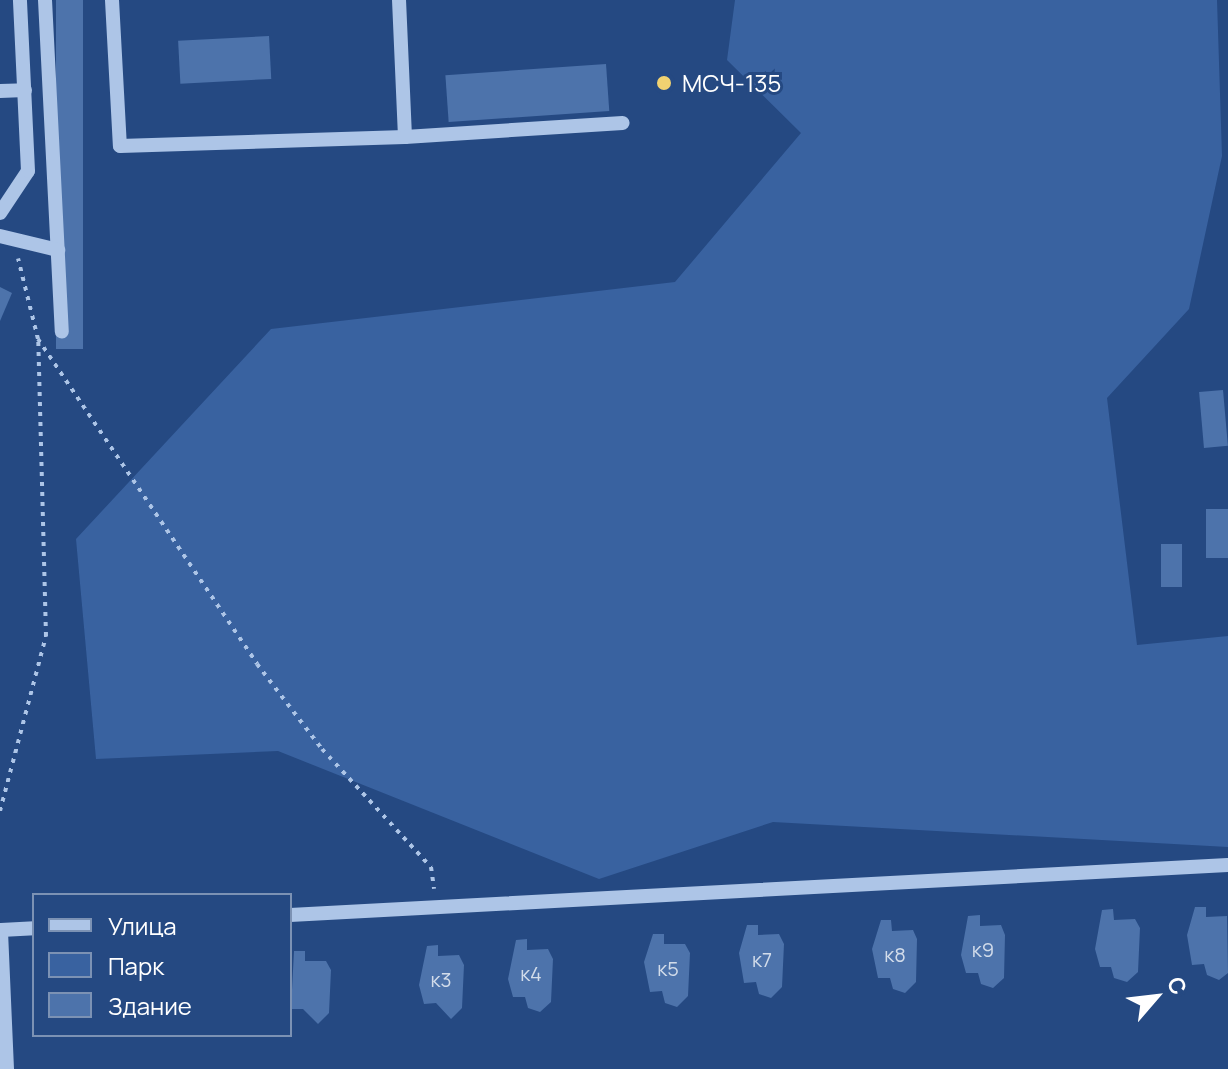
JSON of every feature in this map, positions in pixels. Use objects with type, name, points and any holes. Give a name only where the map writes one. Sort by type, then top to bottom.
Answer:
[{"type":"lane","points":[[0,213],[28,171],[20,0]]},
{"type":"lane","points":[[45,0],[62,332]]},
{"type":"lane","points":[[112,0],[120,146],[405,137],[623,123]]},
{"type":"lane","points":[[399,0],[405,137]]},
{"type":"lane","points":[[0,91],[25,90]]},
{"type":"lane","points":[[6,238],[58,250]]},
{"type":"lane","points":[[292,915],[1228,865]]},
{"type":"lane","points":[[7,1069],[1,930],[32,928]]},
{"type":"path","points":[[0,811],[46,636],[38,339],[6,238]]},
{"type":"path","points":[[38,339],[257,664],[322,749],[431,867],[437,907]]},
{"type":"green space","points":[[735,0],[1217,0],[1222,156],[1189,309],[1107,398],[1137,645],[1228,636],[1228,847],[773,822],[599,879],[278,751],[96,759],[76,539],[271,329],[675,282],[801,133],[727,60]]},
{"type":"building","points":[[56,0],[83,0],[83,349],[56,349]]},
{"type":"building","points":[[269,36],[271,79],[180,84],[178,41]]},
{"type":"building","points":[[606,64],[609,111],[449,122],[445,75]]},
{"type":"building","points":[[0,287],[12,293],[0,321]]},
{"type":"building","points":[[1223,390],[1228,446],[1204,448],[1199,392]]},
{"type":"building","points":[[1206,509],[1228,509],[1228,558],[1206,558]]},
{"type":"building","points":[[1161,544],[1182,544],[1182,587],[1161,587]]},
{"type":"building","points":[[1195,907],[1206,907],[1206,917],[1227,916],[1228,973],[1219,980],[1207,975],[1204,964],[1192,965],[1187,935]]},
{"type":"building","points":[[1113,909],[1114,920],[1135,919],[1140,928],[1138,972],[1127,982],[1114,978],[1111,967],[1100,967],[1095,949],[1102,910]]},
{"type":"building","points":[[980,915],[980,926],[1001,925],[1005,935],[1004,978],[993,988],[981,984],[978,973],[966,973],[961,955],[968,916]]},
{"type":"building","points":[[881,920],[891,920],[892,931],[913,930],[917,939],[916,982],[905,993],[893,989],[890,978],[878,978],[872,949]]},
{"type":"building","points":[[747,925],[758,925],[758,935],[779,934],[784,944],[782,987],[771,998],[759,994],[756,982],[744,983],[739,953]]},
{"type":"building","points":[[653,934],[664,934],[664,944],[685,944],[690,953],[688,996],[677,1007],[665,1003],[662,991],[650,992],[644,962]]},
{"type":"building","points":[[527,939],[527,950],[548,949],[553,959],[551,1002],[540,1012],[528,1008],[525,997],[513,997],[508,979],[516,940]]},
{"type":"building","points":[[438,945],[438,956],[459,955],[464,965],[462,1008],[451,1019],[436,1003],[424,1004],[419,985],[427,946]]},
{"type":"building","points":[[294,951],[305,951],[305,961],[326,961],[331,970],[329,1013],[318,1024],[303,1009],[292,1009]]},
{"type":"place","name":"МСЧ-135","points":[[664,83]]}]
